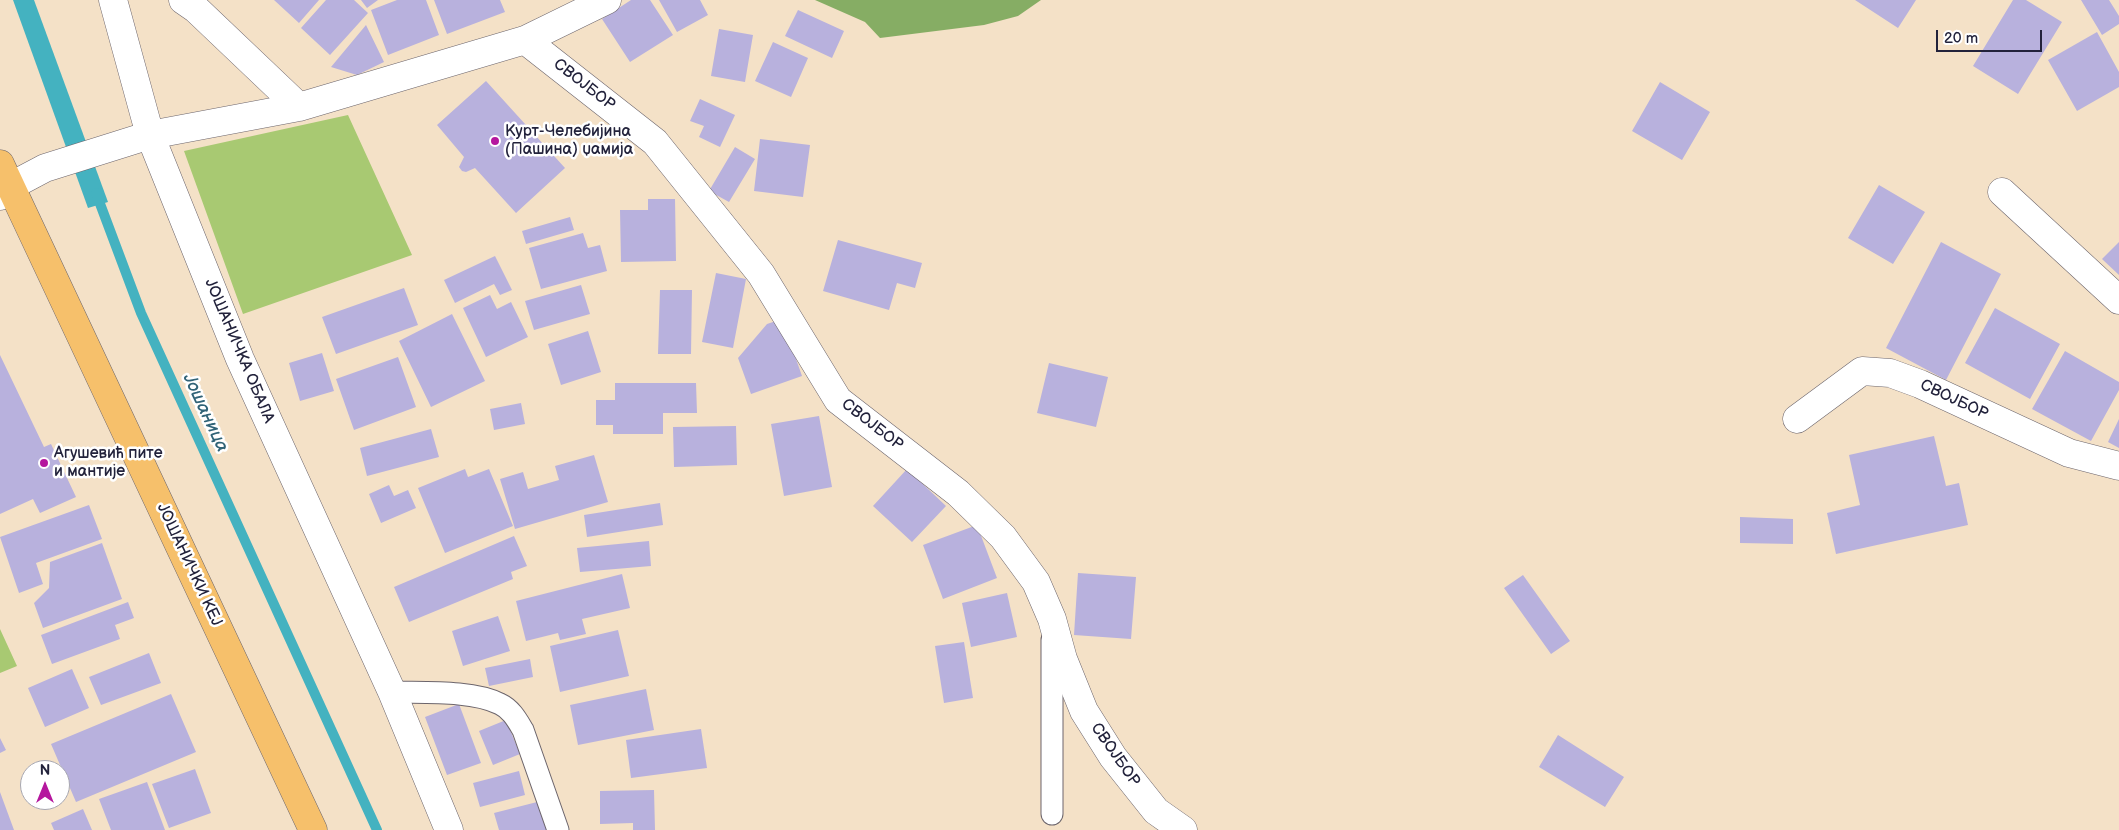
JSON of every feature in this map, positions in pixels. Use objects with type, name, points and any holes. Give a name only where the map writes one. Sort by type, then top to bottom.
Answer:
[{"type":"main road","name":"ЈОШАНИЧКИ КЕЈ","points":[[4,182],[314,830]]},
{"type":"street","name":"ЈОШАНИЧКА ОБАЛА","points":[[113,0],[150,135],[240,358],[392,692],[449,830]]},
{"type":"street","points":[[4,182],[150,135],[299,107],[526,40],[607,0]]},
{"type":"street","points":[[196,3],[299,107]]},
{"type":"street","name":"СВОЈБОР","points":[[526,40],[655,142],[761,274],[838,400],[958,493],[1003,537],[1036,582],[1052,619],[1063,659],[1084,711],[1113,757],[1156,811],[1183,830]]},
{"type":"street","points":[[2002,192],[2119,300]]},
{"type":"street","name":"СВОЈБОР","points":[[1797,419],[1862,372],[1890,373],[1920,384],[2069,453],[2119,466]]},
{"type":"lane","points":[[1052,619],[1052,814]]},
{"type":"lane","points":[[392,692],[474,696],[500,704],[514,715],[523,730],[558,830]]},
{"type":"green space","points":[[815,0],[1041,0],[1018,16],[984,25],[880,38],[865,22]]},
{"type":"green space","points":[[348,115],[412,255],[243,314],[184,151]]},
{"type":"green space","points":[[0,629],[17,666],[0,673]]},
{"type":"water","points":[[13,0],[34,0],[108,202],[88,208]]},
{"type":"building","points":[[274,0],[319,0],[299,23]]},
{"type":"building","points":[[326,0],[354,0],[368,13],[330,55],[301,28]]},
{"type":"building","points":[[361,0],[378,0],[367,8]]},
{"type":"building","points":[[397,0],[426,0],[439,35],[388,55],[371,10]]},
{"type":"building","points":[[434,0],[500,0],[505,12],[447,34]]},
{"type":"building","points":[[631,0],[650,0],[673,35],[630,62],[602,19]]},
{"type":"building","points":[[659,0],[700,0],[708,15],[677,32]]},
{"type":"building","points":[[1855,0],[1916,0],[1898,28]]},
{"type":"building","points":[[2013,0],[2026,0],[2062,22],[2018,94],[1973,66]]},
{"type":"building","points":[[2081,0],[2109,0],[2119,16],[2119,24],[2102,35]]},
{"type":"building","points":[[798,10],[844,31],[832,58],[785,36]]},
{"type":"building","points":[[366,25],[384,62],[357,75],[331,67]]},
{"type":"building","points":[[719,29],[753,35],[745,82],[711,76]]},
{"type":"building","points":[[2097,32],[2119,72],[2119,87],[2077,111],[2048,60]]},
{"type":"building","points":[[773,42],[808,58],[791,97],[755,81]]},
{"type":"building","name":"Курт-Челебијина (Пашина) џамија","points":[[486,81],[565,168],[516,213],[475,168],[466,172],[462,171],[459,167],[464,157],[437,125]]},
{"type":"building","points":[[1660,82],[1710,112],[1682,160],[1632,131]]},
{"type":"building","points":[[700,99],[735,115],[720,147],[699,137],[704,126],[690,121]]},
{"type":"building","points":[[760,139],[810,145],[803,197],[754,191]]},
{"type":"building","points":[[735,147],[755,159],[729,202],[709,191]]},
{"type":"building","points":[[1879,185],[1925,212],[1893,264],[1848,238]]},
{"type":"building","points":[[648,199],[675,199],[676,261],[621,262],[620,210],[648,210]]},
{"type":"building","points":[[570,217],[574,230],[526,244],[522,231]]},
{"type":"building","points":[[583,233],[588,248],[600,245],[607,271],[541,289],[529,248]]},
{"type":"building","points":[[838,240],[922,263],[915,288],[897,283],[889,310],[823,291]]},
{"type":"building","points":[[1941,242],[2001,274],[1946,380],[1886,348]]},
{"type":"building","points":[[2119,242],[2119,275],[2102,259]]},
{"type":"building","points":[[495,256],[512,290],[500,295],[494,284],[455,303],[444,280]]},
{"type":"building","points":[[716,273],[746,279],[733,348],[702,342]]},
{"type":"building","points":[[581,285],[590,314],[534,330],[525,301]]},
{"type":"building","points":[[404,288],[418,325],[336,354],[322,317]]},
{"type":"building","points":[[660,290],[692,290],[691,354],[658,354]]},
{"type":"building","points":[[490,295],[497,309],[511,302],[528,337],[486,357],[463,308]]},
{"type":"building","points":[[1995,308],[2060,344],[2030,399],[1965,363]]},
{"type":"building","points":[[452,314],[485,381],[431,407],[399,341]]},
{"type":"building","points":[[782,319],[802,376],[751,394],[738,358],[767,324]]},
{"type":"building","points":[[588,331],[601,372],[561,385],[548,344]]},
{"type":"building","points":[[2065,351],[2119,382],[2119,390],[2091,441],[2032,409]]},
{"type":"building","points":[[322,353],[334,391],[300,401],[289,363]]},
{"type":"building","points":[[0,355],[44,447],[51,444],[76,497],[40,513],[33,499],[0,514]]},
{"type":"building","points":[[398,357],[416,407],[354,430],[336,379]]},
{"type":"building","points":[[1049,363],[1108,377],[1096,427],[1037,413]]},
{"type":"building","points":[[615,383],[696,383],[697,413],[663,413],[663,434],[613,434],[613,425],[596,425],[596,400],[615,400]]},
{"type":"building","points":[[521,403],[525,424],[494,430],[490,409]]},
{"type":"building","points":[[819,416],[832,487],[784,496],[771,424]]},
{"type":"building","points":[[2119,419],[2119,448],[2108,442]]},
{"type":"building","points":[[736,426],[737,465],[674,467],[673,427]]},
{"type":"building","points":[[431,429],[439,457],[367,476],[360,448]]},
{"type":"building","points":[[1934,436],[1946,486],[1959,483],[1968,525],[1836,554],[1827,513],[1860,505],[1849,455]]},
{"type":"building","points":[[594,455],[608,502],[515,529],[500,479],[523,472],[528,489],[559,480],[555,466]]},
{"type":"building","points":[[465,469],[468,477],[489,469],[513,526],[445,553],[418,488]]},
{"type":"building","points":[[907,469],[946,506],[912,542],[873,506]]},
{"type":"building","points":[[389,485],[394,496],[408,490],[416,508],[381,523],[369,494]]},
{"type":"building","points":[[660,503],[663,525],[587,537],[584,515]]},
{"type":"building","points":[[89,505],[102,539],[36,563],[43,584],[19,593],[0,537]]},
{"type":"building","points":[[1740,517],[1793,519],[1793,544],[1740,543]]},
{"type":"building","points":[[977,525],[997,578],[943,599],[923,545]]},
{"type":"building","points":[[514,536],[527,566],[511,572],[513,579],[409,622],[394,587]]},
{"type":"building","points":[[649,541],[651,566],[580,572],[577,548]]},
{"type":"building","points":[[102,543],[122,599],[43,628],[34,603],[49,588],[50,562]]},
{"type":"building","points":[[1078,573],[1136,577],[1131,639],[1074,635]]},
{"type":"building","points":[[622,574],[630,608],[582,619],[586,634],[560,640],[558,633],[526,641],[516,601]]},
{"type":"building","points":[[1523,575],[1570,641],[1551,654],[1504,588]]},
{"type":"building","points":[[1007,593],[1017,637],[971,647],[962,603]]},
{"type":"building","points":[[128,602],[134,618],[115,625],[120,639],[52,664],[41,635]]},
{"type":"building","points":[[498,616],[510,651],[463,666],[452,631]]},
{"type":"building","points":[[618,630],[629,676],[560,692],[550,646]]},
{"type":"building","points":[[964,642],[973,698],[944,703],[935,646]]},
{"type":"building","points":[[149,653],[161,683],[101,705],[89,677]]},
{"type":"building","points":[[530,659],[533,677],[489,686],[485,668]]},
{"type":"building","points":[[72,669],[89,708],[45,727],[28,688]]},
{"type":"building","points":[[646,689],[654,730],[578,745],[570,705]]},
{"type":"building","points":[[171,694],[196,752],[76,802],[70,788],[70,760],[58,760],[51,744]]},
{"type":"building","points":[[459,704],[481,763],[447,775],[425,717]]},
{"type":"building","points":[[506,720],[520,754],[493,765],[479,731]]},
{"type":"building","points":[[701,729],[707,768],[631,778],[626,740]]},
{"type":"building","points":[[1558,735],[1624,777],[1605,807],[1539,767]]},
{"type":"building","points":[[0,738],[6,750],[0,753]]},
{"type":"building","points":[[195,769],[211,813],[169,828],[152,784]]},
{"type":"building","points":[[519,771],[525,795],[480,807],[473,783]]},
{"type":"building","points":[[147,782],[165,830],[111,830],[99,799]]},
{"type":"building","points":[[654,790],[655,830],[633,830],[633,823],[600,824],[600,791]]},
{"type":"building","points":[[0,792],[14,830],[0,830]]},
{"type":"building","points":[[541,801],[548,830],[499,830],[494,813]]},
{"type":"building","points":[[83,809],[92,830],[54,830],[51,823]]},
{"type":"waterway","name":"Јошаница","points":[[96,193],[141,313],[377,830]]},
{"type":"place","name":"Курт-Челебијина (Пашина) џамија","points":[[495,141]]},
{"type":"place","name":"Агушевић пите и мантије","points":[[44,463]]}]
